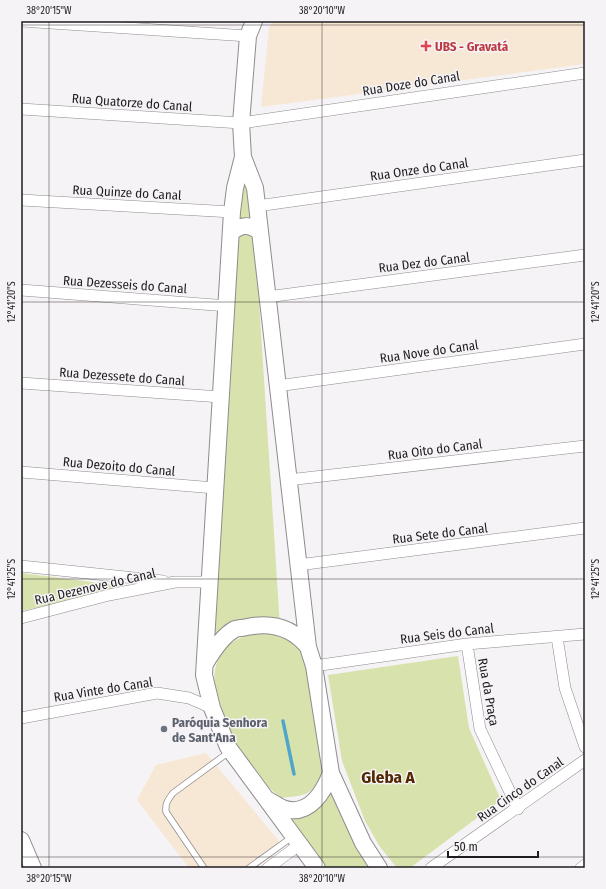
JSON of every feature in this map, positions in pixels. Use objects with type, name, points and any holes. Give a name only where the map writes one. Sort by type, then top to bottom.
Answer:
[{"type":"street","points":[[21,21],[167,26],[248,36]]},
{"type":"street","points":[[254,21],[248,36],[241,123],[242,156],[234,188],[232,212],[228,306],[214,488],[204,675],[212,708],[231,750],[317,868]]},
{"type":"street","name":"Rua Doze do Canal","points":[[241,123],[585,73]]},
{"type":"street","name":"Rua Quatorze do Canal","points":[[21,109],[241,123]]},
{"type":"street","points":[[242,156],[255,188],[308,647],[314,666],[331,773],[363,843],[379,868]]},
{"type":"street","name":"Rua Onze do Canal","points":[[257,206],[585,160]]},
{"type":"street","name":"Rua Quinze do Canal","points":[[21,200],[232,212]]},
{"type":"street","points":[[231,233],[238,227],[245,226],[252,227],[260,232]]},
{"type":"street","name":"Rua Dez do Canal","points":[[267,297],[585,255]]},
{"type":"street","name":"Rua Dezesseis do Canal","points":[[21,290],[228,306]]},
{"type":"street","name":"Rua Nove do Canal","points":[[277,386],[585,344]]},
{"type":"street","name":"Rua Dezessete do Canal","points":[[21,382],[221,397]]},
{"type":"street","name":"Rua Oito do Canal","points":[[288,480],[585,446]]},
{"type":"street","name":"Rua Dezoito do Canal","points":[[21,472],[214,488]]},
{"type":"street","name":"Rua Sete do Canal","points":[[298,565],[585,528]]},
{"type":"street","name":"Rua Dezenove do Canal","points":[[21,566],[175,582],[209,582]]},
{"type":"street","name":"Rua Dezenove do Canal","points":[[21,618],[109,595],[175,582]]},
{"type":"street","points":[[204,664],[218,645],[235,629],[262,624],[280,627],[293,632],[308,647]]},
{"type":"street","name":"Rua Seis do Canal","points":[[314,666],[467,644],[585,634]]},
{"type":"street","points":[[557,637],[565,688],[585,747]]},
{"type":"street","name":"Rua da Praça","points":[[467,644],[480,729],[518,809]]},
{"type":"street","name":"Rua Vinte do Canal","points":[[21,718],[157,693],[189,698],[212,708]]},
{"type":"street","name":"Rua Cinco do Canal","points":[[431,868],[518,809],[585,760]]},
{"type":"street","points":[[264,797],[284,809],[294,810],[302,808],[322,794],[331,773]]},
{"type":"street","points":[[21,840],[34,868]]},
{"type":"street","points":[[268,868],[296,841]]},
{"type":"street","points":[[581,868],[585,865]]},
{"type":"lane","points":[[204,868],[166,812],[166,801],[173,793],[231,750]]},
{"type":"lane","points":[[248,868],[296,841]]},
{"type":"shaded area","name":"UBS - Gravatá","points":[[273,21],[585,21],[585,64],[261,107],[269,28]]},
{"type":"shaded area","points":[[206,753],[284,847],[256,868],[189,868],[137,800],[156,765]]},
{"type":"green space","points":[[243,133],[253,208],[280,627],[235,629],[211,654]]},
{"type":"green space","points":[[21,573],[132,587],[21,611]]},
{"type":"green space","points":[[255,633],[272,634],[286,638],[297,647],[306,661],[322,775],[314,787],[306,794],[281,798],[267,786],[251,768],[239,752],[233,740],[215,688],[214,677],[216,668],[223,652],[236,640]]},
{"type":"green space","points":[[458,656],[469,728],[501,800],[410,868],[397,868],[380,847],[365,821],[342,761],[328,675]]},
{"type":"green space","points":[[331,773],[379,868],[317,868],[299,845],[287,810],[304,809]]},
{"type":"waterway","points":[[283,721],[294,774]]},
{"type":"place","name":"UBS - Gravatá","points":[[426,46]]},
{"type":"place","name":"Paróquia Senhora de Sant'Ana","points":[[164,729]]},
{"type":"district","name":"Gleba A","points":[[388,777]]}]
